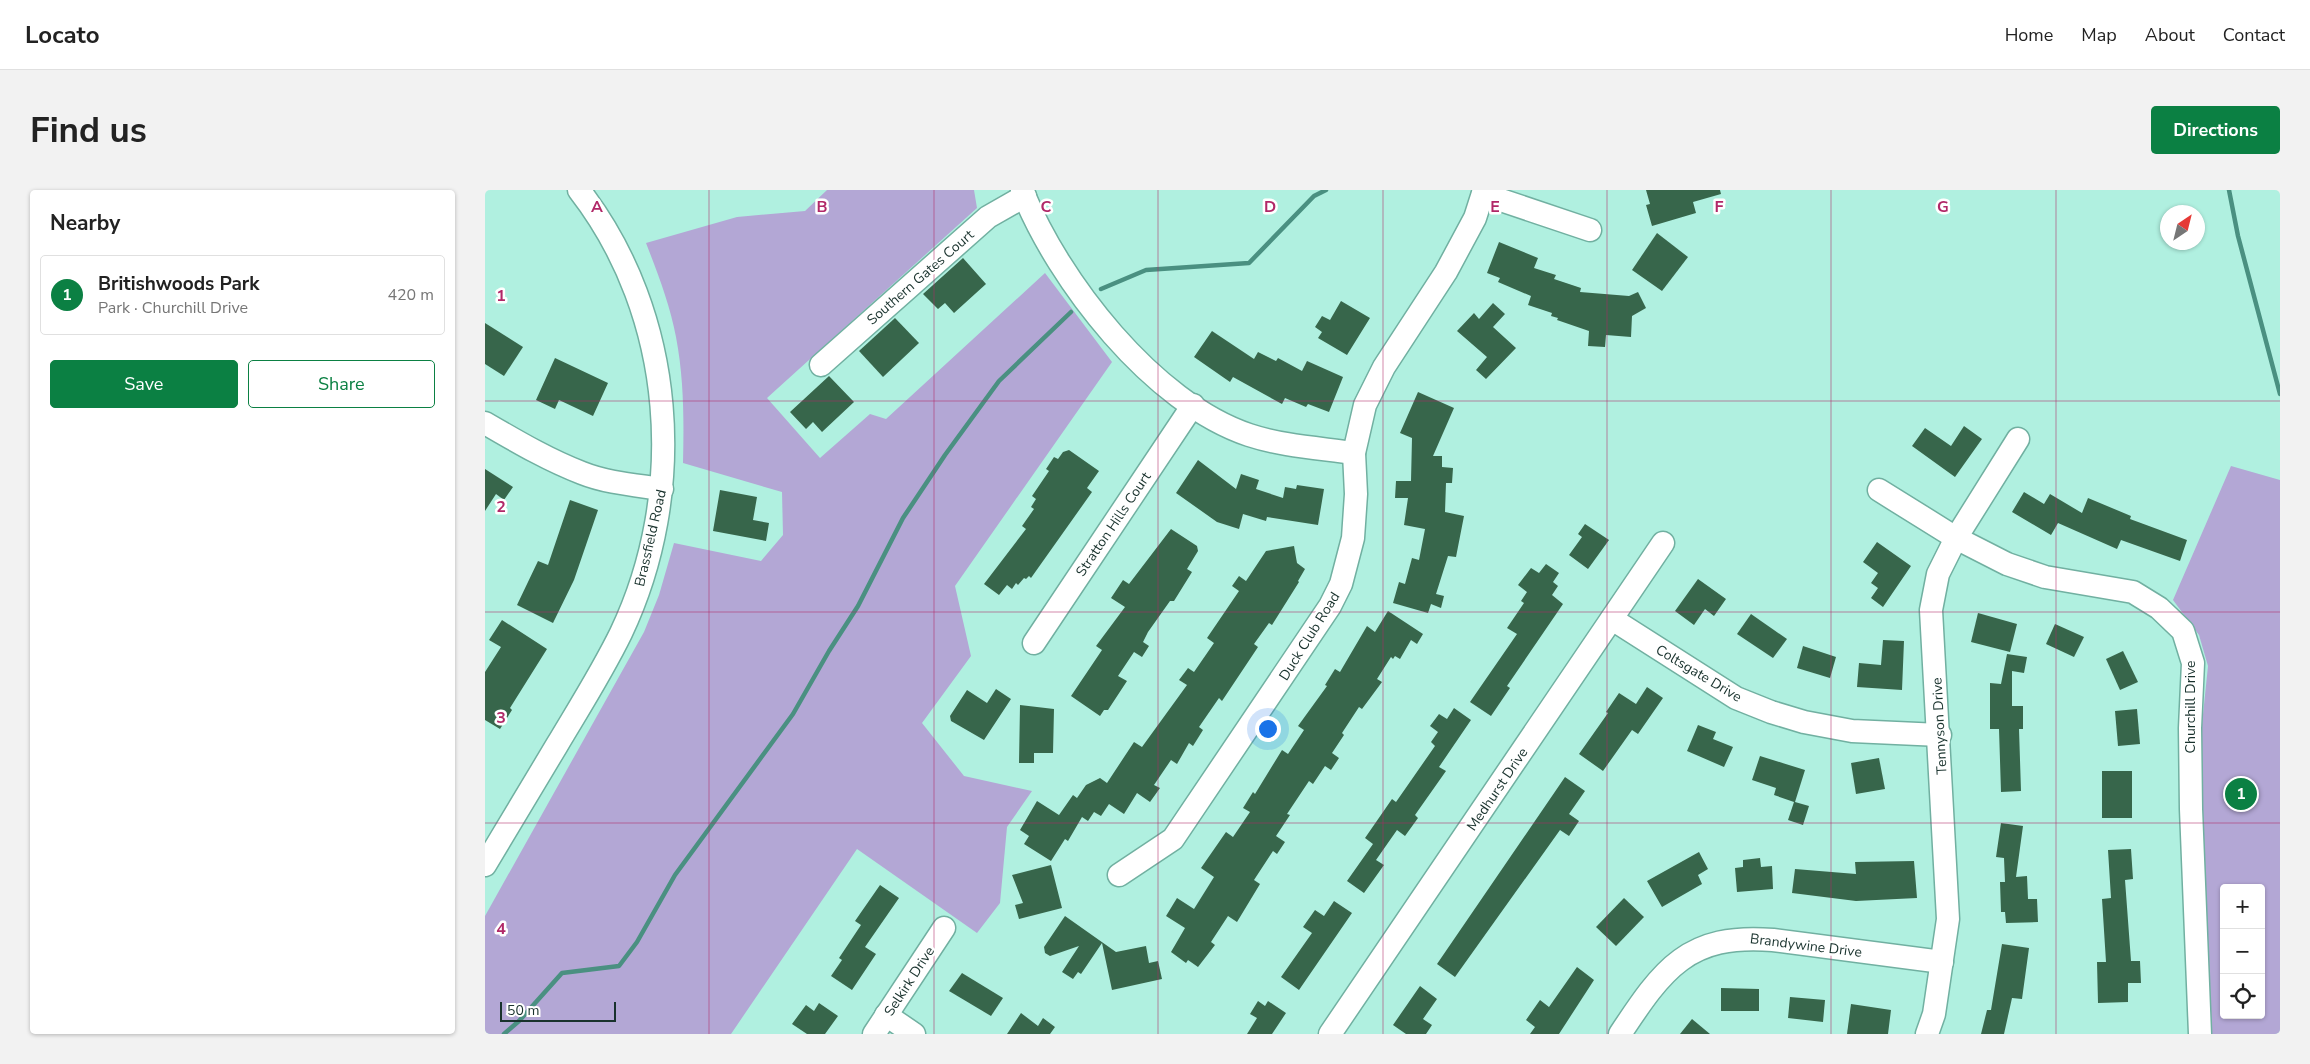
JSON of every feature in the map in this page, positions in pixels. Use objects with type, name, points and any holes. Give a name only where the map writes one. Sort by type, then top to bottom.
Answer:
[{"type":"street","name":"Brassfield Road","points":[[485,865],[621,633],[648,556],[662,489],[662,403],[658,370],[647,326],[632,283],[609,235],[579,190]]},
{"type":"street","points":[[1484,192],[1590,230]]},
{"type":"street","name":"Duck Club Road","points":[[1119,875],[1173,839],[1330,606],[1341,584],[1353,538],[1356,494],[1354,453],[1359,424],[1374,387],[1407,329],[1446,272],[1475,218],[1484,192]]},
{"type":"street","points":[[1024,193],[1052,250],[1093,310],[1142,363],[1193,406],[1248,434],[1275,442],[1354,453]]},
{"type":"street","name":"Southern Gates Court","points":[[821,365],[989,217],[1024,193]]},
{"type":"street","name":"Stratton Hills Court","points":[[1034,643],[1193,406]]},
{"type":"street","points":[[485,423],[583,474],[619,483],[662,489]]},
{"type":"street","name":"Tennyson Drive","points":[[1927,1034],[1934,1014],[1948,919],[1940,735],[1931,610],[1938,574],[1957,538],[2018,440]]},
{"type":"street","name":"Churchill Drive","points":[[1879,490],[1957,538],[2007,564],[2045,577],[2133,592],[2159,608],[2183,631],[2193,663],[2190,728],[2191,809],[2200,1034]]},
{"type":"street","name":"Medhurst Drive","points":[[1330,1034],[1663,543]]},
{"type":"street","name":"Coltsgate Drive","points":[[1612,619],[1736,698],[1771,712],[1804,722],[1852,732],[1940,735]]},
{"type":"street","name":"Selkirk Drive","points":[[874,1034],[944,928]]},
{"type":"street","name":"Brandywine Drive","points":[[1620,1034],[1655,983],[1669,968],[1700,948],[1721,941],[1745,938],[1773,940],[1942,962]]},
{"type":"street","points":[[887,1015],[914,1034]]},
{"type":"shaded area","points":[[827,190],[974,190],[977,208],[767,398],[820,458],[870,414],[886,419],[1045,273],[1112,362],[955,586],[971,656],[922,723],[964,776],[1032,791],[1007,827],[1000,903],[977,933],[857,849],[731,1034],[485,1034],[485,916],[644,632],[659,595],[674,543],[761,561],[783,535],[782,492],[683,463],[683,400],[681,368],[676,337],[667,301],[646,243],[737,217],[805,211]]},
{"type":"shaded area","points":[[2231,466],[2280,480],[2280,1034],[2212,1034],[2203,855],[2201,734],[2208,666],[2199,635],[2173,600]]},
{"type":"building","points":[[1646,190],[1720,190],[1721,194],[1693,202],[1696,213],[1652,226],[1646,205],[1650,204]]},
{"type":"building","points":[[1657,233],[1688,257],[1662,291],[1632,270]]},
{"type":"building","points":[[1499,242],[1538,258],[1534,268],[1556,275],[1554,279],[1581,288],[1580,292],[1629,296],[1638,292],[1646,308],[1632,316],[1631,337],[1606,335],[1605,347],[1588,346],[1589,331],[1557,320],[1558,318],[1551,316],[1552,313],[1528,305],[1531,296],[1498,282],[1500,278],[1487,273]]},
{"type":"building","points":[[963,258],[986,284],[954,313],[945,303],[938,309],[923,294]]},
{"type":"building","points":[[1341,301],[1370,318],[1347,355],[1318,338],[1322,332],[1315,327],[1322,316],[1330,320]]},
{"type":"building","points":[[1493,303],[1505,314],[1493,327],[1516,348],[1486,379],[1476,370],[1487,357],[1457,331],[1474,313],[1479,319]]},
{"type":"building","points":[[895,318],[919,343],[883,377],[859,351]]},
{"type":"building","points":[[485,323],[523,347],[504,376],[485,364]]},
{"type":"building","points":[[1212,331],[1254,359],[1258,352],[1276,361],[1278,358],[1302,371],[1307,361],[1343,377],[1329,412],[1308,404],[1306,407],[1285,398],[1282,404],[1233,377],[1230,382],[1194,357]]},
{"type":"building","points":[[555,358],[608,383],[593,416],[559,400],[555,409],[536,400]]},
{"type":"building","points":[[829,376],[854,402],[822,432],[813,422],[806,429],[790,412]]},
{"type":"building","points":[[1418,392],[1454,408],[1433,456],[1442,456],[1442,467],[1453,468],[1452,483],[1446,483],[1445,512],[1464,516],[1456,557],[1448,556],[1436,594],[1444,596],[1441,608],[1431,604],[1428,613],[1393,603],[1399,582],[1405,584],[1412,558],[1419,560],[1425,529],[1404,525],[1408,498],[1395,498],[1396,481],[1411,481],[1412,438],[1400,433]]},
{"type":"building","points":[[1964,426],[1982,439],[1955,477],[1912,446],[1925,428],[1951,446]]},
{"type":"building","points":[[1069,450],[1099,471],[1087,488],[1092,492],[1031,578],[1029,576],[1026,579],[1024,578],[1018,585],[1016,583],[1012,589],[1007,585],[999,595],[984,584],[1026,529],[1022,526],[1034,509],[1031,507],[1036,499],[1032,496],[1049,471],[1046,469],[1054,457],[1058,459],[1063,452]]},
{"type":"building","points":[[1198,460],[1236,489],[1241,474],[1259,480],[1256,489],[1283,498],[1285,487],[1296,489],[1297,485],[1324,489],[1318,525],[1267,517],[1266,521],[1243,514],[1239,529],[1217,522],[1176,493]]},
{"type":"building","points":[[485,469],[513,487],[504,500],[496,494],[485,511]]},
{"type":"building","points":[[720,490],[757,497],[753,520],[769,523],[766,541],[713,531]]},
{"type":"building","points":[[2024,492],[2044,504],[2050,494],[2082,513],[2088,498],[2131,516],[2130,519],[2187,540],[2180,561],[2121,540],[2117,549],[2058,523],[2051,535],[2012,512]]},
{"type":"building","points":[[570,500],[598,510],[574,580],[553,623],[517,605],[538,561],[548,565]]},
{"type":"building","points":[[1585,524],[1609,540],[1588,569],[1569,555],[1582,537],[1578,534]]},
{"type":"building","points":[[1171,529],[1197,546],[1198,551],[1187,569],[1192,572],[1174,601],[1170,601],[1148,632],[1143,642],[1149,646],[1142,657],[1134,652],[1118,676],[1127,681],[1108,710],[1104,710],[1100,716],[1071,696],[1102,650],[1096,646],[1125,607],[1111,598],[1123,580],[1129,584]]},
{"type":"building","points":[[1877,542],[1911,566],[1883,607],[1871,598],[1878,588],[1871,583],[1878,573],[1863,562]]},
{"type":"building","points":[[1294,546],[1297,563],[1305,569],[1299,582],[1272,625],[1269,623],[1254,644],[1258,647],[1222,701],[1219,698],[1199,727],[1203,730],[1193,746],[1189,743],[1177,764],[1171,760],[1154,785],[1160,788],[1150,802],[1137,793],[1124,814],[1109,804],[1101,816],[1094,812],[1088,821],[1082,817],[1068,841],[1065,839],[1051,861],[1024,844],[1029,836],[1020,830],[1037,801],[1059,815],[1073,795],[1077,798],[1086,785],[1100,778],[1107,783],[1134,742],[1142,747],[1187,685],[1179,680],[1188,668],[1194,672],[1214,643],[1207,638],[1239,591],[1232,586],[1239,576],[1246,581],[1266,551]]},
{"type":"building","points":[[1546,564],[1559,573],[1553,582],[1558,586],[1552,595],[1563,604],[1507,686],[1510,688],[1491,716],[1470,702],[1517,634],[1507,628],[1524,603],[1521,601],[1527,592],[1518,585],[1531,568],[1539,573]]},
{"type":"building","points":[[1698,579],[1726,599],[1714,616],[1705,609],[1694,625],[1675,611]]},
{"type":"building","points":[[1388,611],[1423,634],[1417,644],[1411,640],[1400,659],[1395,656],[1393,659],[1391,657],[1377,679],[1382,682],[1362,709],[1359,707],[1342,733],[1344,735],[1332,753],[1339,758],[1331,770],[1325,766],[1313,784],[1309,781],[1287,814],[1290,815],[1276,836],[1285,842],[1277,854],[1273,851],[1254,880],[1260,884],[1237,922],[1228,916],[1211,942],[1215,945],[1198,967],[1188,960],[1186,963],[1171,952],[1185,928],[1166,916],[1177,898],[1194,909],[1214,877],[1201,868],[1226,832],[1233,837],[1250,812],[1243,808],[1253,792],[1255,794],[1282,750],[1288,754],[1304,730],[1298,726],[1327,686],[1325,685],[1335,669],[1340,672],[1367,626],[1375,632]]},
{"type":"building","points":[[1978,613],[2017,624],[2010,652],[1971,642]]},
{"type":"building","points":[[1751,614],[1787,639],[1773,658],[1737,634]]},
{"type":"building","points":[[502,620],[547,649],[510,708],[512,710],[500,729],[485,720],[485,672],[501,647],[489,640]]},
{"type":"building","points":[[2055,624],[2084,637],[2074,657],[2046,644]]},
{"type":"building","points":[[1883,640],[1904,641],[1902,690],[1857,687],[1859,663],[1881,665]]},
{"type":"building","points":[[1803,646],[1836,657],[1830,678],[1797,668]]},
{"type":"building","points":[[2123,651],[2138,682],[2120,690],[2106,659]]},
{"type":"building","points":[[2007,654],[2027,657],[2024,673],[2012,671],[2012,706],[2023,706],[2023,729],[2019,729],[2021,791],[2001,792],[1999,729],[1990,729],[1990,683],[2001,684]]},
{"type":"building","points":[[1647,687],[1663,698],[1638,734],[1632,730],[1603,771],[1579,754],[1608,713],[1606,712],[1619,693],[1636,704]]},
{"type":"building","points":[[996,689],[1011,699],[984,740],[951,721],[950,716],[967,690],[987,703]]},
{"type":"building","points":[[1020,705],[1054,709],[1053,753],[1034,753],[1034,763],[1019,763]]},
{"type":"building","points":[[1454,708],[1471,720],[1439,767],[1446,771],[1415,815],[1418,818],[1405,836],[1397,830],[1376,860],[1384,865],[1364,893],[1347,881],[1373,844],[1365,838],[1392,799],[1396,802],[1435,746],[1431,742],[1438,732],[1430,726],[1439,714],[1447,719]]},
{"type":"building","points":[[2137,709],[2140,744],[2118,746],[2115,711]]},
{"type":"building","points":[[1698,725],[1716,732],[1713,739],[1733,747],[1724,767],[1687,751]]},
{"type":"building","points":[[1760,756],[1805,770],[1795,802],[1809,806],[1803,825],[1788,820],[1794,802],[1774,795],[1776,788],[1752,780]]},
{"type":"building","points":[[1879,758],[1885,789],[1856,794],[1851,763]]},
{"type":"building","points":[[2102,771],[2132,771],[2132,818],[2102,818]]},
{"type":"building","points":[[1565,777],[1585,791],[1569,814],[1579,821],[1569,836],[1560,830],[1455,977],[1437,964]]},
{"type":"building","points":[[2001,823],[2023,826],[2016,877],[2027,876],[2028,899],[2037,899],[2038,922],[2006,923],[2005,912],[2001,912],[2000,882],[2005,882],[2004,858],[1996,857]]},
{"type":"building","points":[[2131,849],[2133,879],[2125,880],[2131,961],[2140,961],[2141,983],[2128,983],[2128,1002],[2098,1003],[2097,962],[2106,962],[2102,899],[2111,898],[2108,850]]},
{"type":"building","points":[[1699,852],[1708,869],[1698,875],[1702,884],[1662,907],[1647,881]]},
{"type":"building","points":[[1760,858],[1761,867],[1772,866],[1773,889],[1737,892],[1735,868],[1743,867],[1743,860]]},
{"type":"building","points":[[1914,861],[1917,898],[1856,901],[1792,893],[1795,869],[1856,874],[1855,862]]},
{"type":"building","points":[[1051,865],[1062,908],[1019,919],[1015,905],[1023,903],[1012,875]]},
{"type":"building","points":[[880,885],[899,898],[865,947],[876,954],[852,990],[831,976],[842,960],[839,958],[861,925],[855,921]]},
{"type":"building","points":[[1624,898],[1644,917],[1616,946],[1596,927]]},
{"type":"building","points":[[1334,901],[1352,913],[1299,990],[1281,977],[1312,933],[1303,927],[1315,910],[1324,916]]},
{"type":"building","points":[[1065,916],[1116,952],[1146,946],[1149,963],[1158,961],[1162,979],[1112,990],[1102,943],[1081,974],[1078,972],[1073,979],[1062,972],[1079,946],[1050,956],[1045,953],[1044,947]]},
{"type":"building","points":[[2002,944],[2029,948],[2022,999],[2012,998],[2004,1034],[1981,1034],[1987,1010],[1991,1010]]},
{"type":"building","points":[[1577,967],[1594,980],[1559,1034],[1530,1034],[1535,1027],[1526,1020],[1540,1000],[1549,1007]]},
{"type":"building","points":[[962,973],[1003,998],[991,1016],[949,991]]},
{"type":"building","points":[[1420,986],[1437,999],[1423,1019],[1432,1025],[1426,1034],[1406,1034],[1393,1025]]},
{"type":"building","points":[[1721,988],[1759,989],[1759,1011],[1721,1011]]},
{"type":"building","points":[[1790,997],[1825,1000],[1823,1022],[1788,1018]]},
{"type":"building","points":[[1258,1001],[1265,1006],[1268,1001],[1286,1013],[1272,1034],[1247,1034],[1257,1018],[1250,1014]]},
{"type":"building","points":[[819,1003],[838,1016],[825,1034],[807,1034],[792,1024],[806,1005],[814,1011]]},
{"type":"building","points":[[1851,1004],[1891,1010],[1888,1034],[1847,1034]]},
{"type":"building","points":[[1021,1013],[1038,1026],[1043,1018],[1055,1027],[1050,1034],[1007,1034]]},
{"type":"building","points":[[1692,1019],[1710,1034],[1680,1034]]},
{"type":"waterway","points":[[1101,289],[1146,270],[1249,263],[1314,196],[1326,190]]},
{"type":"waterway","points":[[2229,190],[2238,236],[2280,394]]},
{"type":"waterway","points":[[504,1034],[519,1021],[562,973],[619,966],[637,942],[675,875],[793,714],[829,651],[858,606],[903,518],[945,455],[999,381],[1071,312]]},
{"type":"place","name":"Britishwoods Park","points":[[2241,794]]}]
